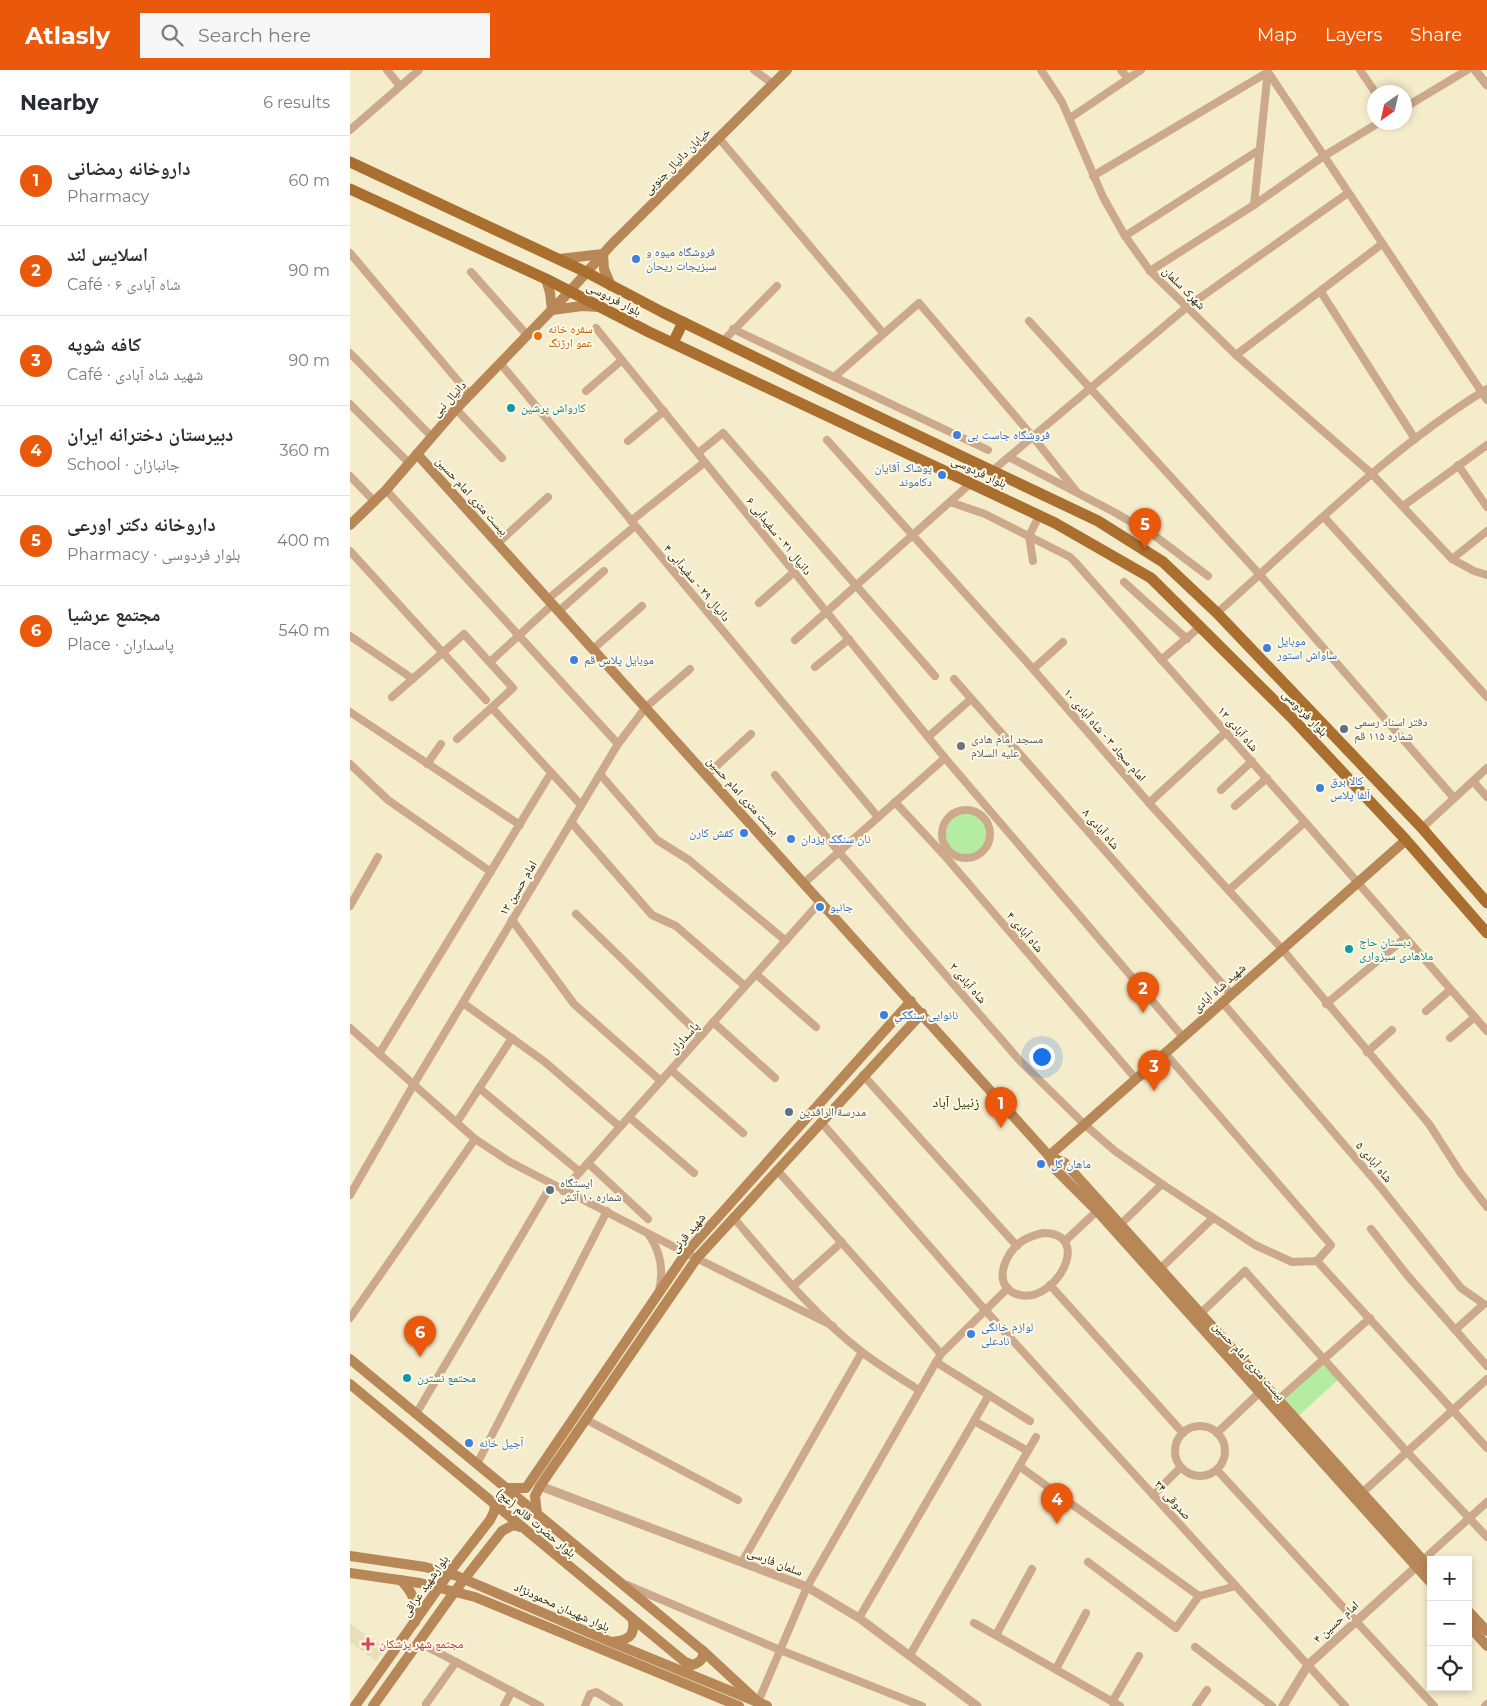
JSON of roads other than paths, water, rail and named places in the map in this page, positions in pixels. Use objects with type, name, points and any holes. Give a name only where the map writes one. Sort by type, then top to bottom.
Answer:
[{"type":"main road","name":"خیابان دانیال جنوبی","points":[[569,292],[602,254],[787,70]]},
{"type":"main road","name":"بلوار فردوسی","points":[[350,162],[586,272],[682,322],[1098,521],[1163,562],[1217,613],[1422,828],[1487,903]]},
{"type":"main road","name":"بلوار فردوسی","points":[[350,189],[546,279],[672,343],[1039,516],[1095,545],[1151,578],[1291,717],[1406,840],[1487,933]]},
{"type":"main road","points":[[559,260],[602,254],[604,269],[611,286]]},
{"type":"main road","points":[[546,279],[552,310],[582,306],[599,307]]},
{"type":"main road","name":"دانیال نبی","points":[[350,525],[375,502],[456,409],[569,292]]},
{"type":"main road","points":[[672,343],[682,322]]},
{"type":"main road","name":"بیست متری امام حسین","points":[[417,454],[1050,1156],[1056,1170],[1097,1210],[1260,1392],[1276,1402],[1363,1492],[1420,1564],[1427,1576]]},
{"type":"main road","name":"شهید شاه آبادی","points":[[1050,1156],[1406,840]]},
{"type":"main road","name":"شهید قرنی","points":[[526,1488],[686,1253],[910,1001]]},
{"type":"main road","name":"شهید قرنی","points":[[538,1491],[585,1419],[697,1258],[863,1075],[922,1013]]},
{"type":"main road","name":"بیست متری امام حسین","points":[[1050,1156],[1065,1163],[1121,1224],[1202,1313],[1276,1402],[1420,1564],[1427,1567]]},
{"type":"main road","name":"بلوار حضرت قائم (عج)","points":[[350,1359],[703,1651],[762,1704]]},
{"type":"main road","name":"بلوار حضرت قائم (عج)","points":[[350,1384],[520,1527],[686,1662],[692,1665],[700,1662],[703,1651]]},
{"type":"main road","points":[[506,1488],[526,1488],[526,1493],[530,1497],[538,1491]]},
{"type":"main road","points":[[537,1514],[538,1491]]},
{"type":"main road","name":"بلوارشهید عراقی","points":[[355,1706],[449,1573],[490,1520],[495,1505]]},
{"type":"main road","points":[[490,1520],[499,1518],[503,1521],[502,1531]]},
{"type":"main road","points":[[373,1706],[455,1591],[502,1531],[512,1525],[520,1527]]},
{"type":"main road","name":"بلوار شهیدان محمودنژاد","points":[[350,1556],[425,1567],[449,1573],[762,1704]]},
{"type":"main road","name":"بلوار شهیدان محمودنژاد","points":[[350,1573],[440,1587],[475,1597],[718,1702],[739,1706]]},
{"type":"main road","points":[[401,1580],[410,1589],[414,1598],[416,1611],[414,1623]]},
{"type":"main road","points":[[1472,1614],[1487,1631]]},
{"type":"main road","points":[[611,1642],[622,1641],[631,1635],[634,1630],[633,1620]]},
{"type":"main road","points":[[1472,1629],[1487,1646]]},
{"type":"street","points":[[387,70],[400,86]]},
{"type":"street","points":[[350,130],[419,70]]},
{"type":"street","points":[[754,70],[773,84]]},
{"type":"street","name":"شهرک سلمان","points":[[1041,70],[1070,118],[1103,196],[1125,236],[1150,271],[1236,355],[1372,474],[1452,558],[1487,576]]},
{"type":"street","points":[[1121,70],[1128,78]]},
{"type":"street","points":[[1070,118],[1141,70]]},
{"type":"street","points":[[1360,70],[1370,85]]},
{"type":"street","points":[[1412,103],[1467,70]]},
{"type":"street","points":[[1475,70],[1487,85]]},
{"type":"street","points":[[1254,205],[1268,71]]},
{"type":"street","points":[[1268,71],[1382,244],[1484,391],[1487,400]]},
{"type":"street","points":[[1093,176],[1268,71]]},
{"type":"street","points":[[1150,271],[1254,205],[1324,156],[1367,130]]},
{"type":"street","points":[[718,137],[883,333]]},
{"type":"street","points":[[1125,236],[1259,150]]},
{"type":"street","points":[[992,471],[1187,307],[1348,193]]},
{"type":"street","points":[[1236,355],[1382,244]]},
{"type":"street","points":[[350,253],[470,395]]},
{"type":"street","points":[[471,272],[527,336]]},
{"type":"street","points":[[722,341],[777,286]]},
{"type":"street","points":[[1321,292],[1415,439]]},
{"type":"street","points":[[834,377],[919,302],[1076,491]]},
{"type":"street","points":[[1029,321],[1260,575],[1454,798]]},
{"type":"street","name":"دانیال ۳۱ - سفیدآبی ۶","points":[[596,328],[945,758],[989,816],[1183,1037]]},
{"type":"street","points":[[733,329],[988,450]]},
{"type":"street","points":[[350,353],[432,437]]},
{"type":"street","points":[[586,391],[622,360]]},
{"type":"street","name":"دانیال ۲۹ - سفیدآبی ۴","points":[[500,363],[878,817]]},
{"type":"street","points":[[1217,613],[1372,474],[1415,439],[1484,391]]},
{"type":"street","points":[[350,404],[409,463]]},
{"type":"street","points":[[456,409],[502,458]]},
{"type":"street","points":[[628,441],[664,411]]},
{"type":"street","points":[[698,453],[723,433],[935,676]]},
{"type":"street","name":"امام سجاد ۳ - شاه آبادی ۱۰","points":[[827,440],[913,534],[1149,803],[1282,950],[1429,1124],[1460,1172],[1487,1207]]},
{"type":"street","points":[[1403,506],[1487,445]]},
{"type":"street","points":[[1009,457],[1076,491],[1155,536],[1208,576]]},
{"type":"street","points":[[490,662],[553,605],[633,524],[705,462]]},
{"type":"street","points":[[1458,466],[1487,507]]},
{"type":"street","points":[[350,476],[375,502]]},
{"type":"street","points":[[795,640],[971,483]]},
{"type":"street","points":[[386,490],[618,744]]},
{"type":"street","points":[[498,543],[548,497]]},
{"type":"street","name":"شاه آبادی ۱۲","points":[[950,502],[985,514],[1070,557],[1267,778],[1487,1032]]},
{"type":"street","points":[[1033,561],[1029,536],[1039,516]]},
{"type":"street","points":[[1324,517],[1487,697]]},
{"type":"street","points":[[1452,558],[1487,531]]},
{"type":"street","points":[[350,551],[486,700]]},
{"type":"street","points":[[553,605],[604,571]]},
{"type":"street","points":[[759,603],[794,572]]},
{"type":"street","points":[[1124,582],[1187,639]]},
{"type":"street","points":[[593,649],[642,606]]},
{"type":"street","points":[[1161,660],[1201,626]]},
{"type":"street","points":[[392,697],[464,634],[513,688],[457,739]]},
{"type":"street","points":[[350,636],[413,679]]},
{"type":"street","points":[[815,667],[848,639]]},
{"type":"street","points":[[1033,669],[1064,642]]},
{"type":"street","name":"امام حسین ۱۲","points":[[350,1195],[414,1084],[618,744],[646,707],[690,669]]},
{"type":"street","name":"شاه آبادی ۸","points":[[954,679],[1231,994]]},
{"type":"street","points":[[928,737],[971,699]]},
{"type":"street","points":[[492,708],[581,805]]},
{"type":"street","points":[[350,712],[520,825]]},
{"type":"street","points":[[1149,803],[1226,732]]},
{"type":"street","points":[[707,775],[750,734]]},
{"type":"street","points":[[427,764],[441,744]]},
{"type":"street","points":[[804,883],[945,758]]},
{"type":"street","points":[[1221,790],[1252,761]]},
{"type":"street","points":[[350,764],[388,800],[491,872]]},
{"type":"street","points":[[1422,828],[1487,768]]},
{"type":"street","points":[[380,1054],[551,774]]},
{"type":"street","points":[[600,774],[657,840],[689,860],[786,941]]},
{"type":"street","name":"شاه آبادی ۲","points":[[775,775],[1020,1061],[1084,1124],[1115,1151],[1255,1245],[1292,1262],[1317,1261]]},
{"type":"street","points":[[1235,806],[1267,778]]},
{"type":"street","points":[[1473,781],[1487,796]]},
{"type":"street","name":"شاه آبادی ۴","points":[[895,802],[946,853],[1136,1079]]},
{"type":"street","points":[[971,810],[989,816],[991,836],[985,850],[971,858],[963,858],[946,853],[942,837],[945,822],[950,816],[956,812],[971,810]]},
{"type":"street","points":[[571,822],[652,915],[676,926],[745,986]]},
{"type":"street","points":[[1228,890],[1305,822]]},
{"type":"street","points":[[350,906],[378,858]]},
{"type":"street","name":"پاسداران","points":[[563,1191],[821,901]]},
{"type":"street","points":[[576,914],[701,1036]]},
{"type":"street","points":[[512,920],[574,1004],[661,1081]]},
{"type":"street","points":[[1326,1004],[1405,938]]},
{"type":"street","points":[[756,974],[816,1026]]},
{"type":"street","points":[[1426,1011],[1450,990]]},
{"type":"street","name":"شاه آبادی ۵","points":[[1222,1002],[1382,1189],[1461,1288],[1484,1304],[1454,1330]]},
{"type":"street","points":[[463,1003],[545,1062],[620,1127]]},
{"type":"street","points":[[1450,1038],[1474,1017]]},
{"type":"street","points":[[713,1022],[776,1078]]},
{"type":"street","points":[[350,1028],[475,1139],[510,1162],[563,1191],[607,1211],[686,1253],[833,1326]]},
{"type":"street","points":[[1367,1052],[1392,1030]]},
{"type":"street","points":[[457,1122],[512,1038]]},
{"type":"street","points":[[1165,1053],[1332,1245],[1317,1261],[1487,1448]]},
{"type":"street","points":[[671,1070],[743,1133]]},
{"type":"street","points":[[863,1075],[1017,1246]]},
{"type":"street","points":[[479,1088],[580,1172]]},
{"type":"street","points":[[629,1117],[694,1173]]},
{"type":"street","name":"صدوقی ۳۴","points":[[821,1122],[985,1310],[1345,1706]]},
{"type":"street","points":[[350,1318],[475,1139]]},
{"type":"street","points":[[588,1163],[648,1219]]},
{"type":"street","points":[[777,1170],[942,1354]]},
{"type":"street","points":[[416,1414],[552,1184]]},
{"type":"street","points":[[1121,1224],[1162,1184]]},
{"type":"street","points":[[1064,1241],[1097,1210]]},
{"type":"street","points":[[477,1464],[607,1211]]},
{"type":"street","points":[[733,1218],[793,1286],[833,1326],[862,1352],[919,1390]]},
{"type":"street","points":[[1161,1268],[1213,1218]]},
{"type":"street","points":[[1372,1228],[1407,1275],[1487,1366]]},
{"type":"street","points":[[648,1233],[657,1248],[661,1266],[661,1281],[657,1296]]},
{"type":"street","points":[[1043,1233],[1056,1235],[1064,1241],[1068,1248],[1067,1262],[1060,1275],[1050,1285],[1037,1294],[1028,1295],[1020,1295],[1008,1288],[1003,1278],[1002,1270],[1005,1262],[1017,1246],[1027,1239],[1043,1233]]},
{"type":"street","points":[[793,1286],[842,1242]]},
{"type":"street","points":[[1202,1313],[1245,1272],[1407,1452],[1487,1537]]},
{"type":"street","points":[[1050,1285],[1183,1433]]},
{"type":"street","points":[[762,1704],[780,1650],[807,1587],[919,1390],[942,1354],[1008,1288]]},
{"type":"street","points":[[1276,1402],[1370,1318]]},
{"type":"street","points":[[742,1562],[862,1352]]},
{"type":"street","points":[[936,1362],[1030,1421]]},
{"type":"street","points":[[1363,1492],[1487,1379]]},
{"type":"street","points":[[1217,1433],[1260,1392]]},
{"type":"street","points":[[859,1618],[989,1395]]},
{"type":"street","points":[[585,1419],[738,1500]]},
{"type":"street","points":[[974,1421],[1028,1451]]},
{"type":"street","points":[[1196,1426],[1211,1429],[1217,1433],[1224,1445],[1225,1452],[1221,1464],[1216,1470],[1202,1476],[1194,1475],[1181,1467],[1176,1452],[1177,1442],[1183,1433],[1196,1426]]},
{"type":"street","points":[[910,1655],[1036,1437]]},
{"type":"street","points":[[1019,1466],[1199,1596]]},
{"type":"street","points":[[1153,1495],[1181,1467]]},
{"type":"street","points":[[1216,1470],[1434,1706]]},
{"type":"street","name":"سلمان فارسی","points":[[538,1491],[742,1562],[807,1587],[859,1618],[977,1706]]},
{"type":"street","points":[[1420,1564],[1487,1502]]},
{"type":"street","points":[[1088,1562],[1176,1628],[1199,1596],[1236,1586]]},
{"type":"street","name":"امام حسین ۴","points":[[1283,1706],[1308,1665],[1420,1564]]},
{"type":"street","points":[[996,1635],[1032,1569]]},
{"type":"street","points":[[618,1582],[780,1650],[922,1706]]},
{"type":"street","points":[[1056,1670],[1086,1614]]},
{"type":"street","points":[[974,1623],[1120,1706]]},
{"type":"street","points":[[418,1642],[540,1706]]},
{"type":"street","points":[[1195,1647],[1272,1706]]},
{"type":"street","points":[[1112,1702],[1139,1656]]},
{"type":"street","points":[[426,1704],[456,1662]]},
{"type":"street","points":[[1196,1706],[1207,1690]]},
{"type":"street","points":[[504,1706],[512,1691]]},
{"type":"street","points":[[585,1706],[590,1694],[596,1692],[619,1706]]},
{"type":"place","name":"فروشگاه میوه و سبزیجات ریحان","points":[[636,259]]},
{"type":"place","name":"سفره خانه عمو ارژنگ","points":[[538,336]]},
{"type":"place","name":"کارواش پرشین","points":[[511,408]]},
{"type":"place","name":"فروشگاه جاست بی","points":[[957,435]]},
{"type":"place","name":"پوشاک آقایان دکاموند","points":[[942,475]]},
{"type":"place","name":"داروخانه دکتر اورعی","points":[[1145,549]]},
{"type":"place","name":"موبایل ساواش استور","points":[[1267,648]]},
{"type":"place","name":"موبایل پلاس قم","points":[[574,660]]},
{"type":"place","name":"دفتر اسناد رسمی شماره ۱۱۵ قم","points":[[1344,729]]},
{"type":"place","name":"مسجد امام هادی علیه السلام","points":[[961,746]]},
{"type":"place","name":"کالا برق آلفا پلاس","points":[[1320,788]]},
{"type":"place","name":"کفش کارن","points":[[744,833]]},
{"type":"place","name":"نان سنگک یزدان","points":[[791,839]]},
{"type":"place","name":"جانبو","points":[[820,907]]},
{"type":"place","name":"دبستان حاج ملاهادی سبزواری","points":[[1349,949]]},
{"type":"place","name":"اسلایس لند","points":[[1143,1013]]},
{"type":"place","name":"نانوایی سنگکیِ","points":[[884,1015]]},
{"type":"place","name":"کافه شوپه","points":[[1154,1091]]},
{"type":"place","name":"مدرسة الرافدین","points":[[789,1112]]},
{"type":"place","name":"داروخانه رمضانی","points":[[1001,1128]]},
{"type":"place","name":"ماهان گل","points":[[1041,1164]]},
{"type":"place","name":"ایستگاه شماره ۱۰ آتش","points":[[550,1190]]},
{"type":"place","name":"لوازم خانگی نادعلی","points":[[971,1334]]},
{"type":"place","name":"مجتمع عرشیا","points":[[420,1357]]},
{"type":"place","name":"محتمع نسترن","points":[[407,1378]]},
{"type":"place","name":"آجیل خانه","points":[[469,1443]]},
{"type":"place","name":"دبیرستان دخترانه ایران","points":[[1057,1524]]},
{"type":"place","name":"مجتمع شهر پزشکان","points":[[368,1644]]},
{"type":"district","name":"زنبیل آباد","points":[[956,1102]]}]
